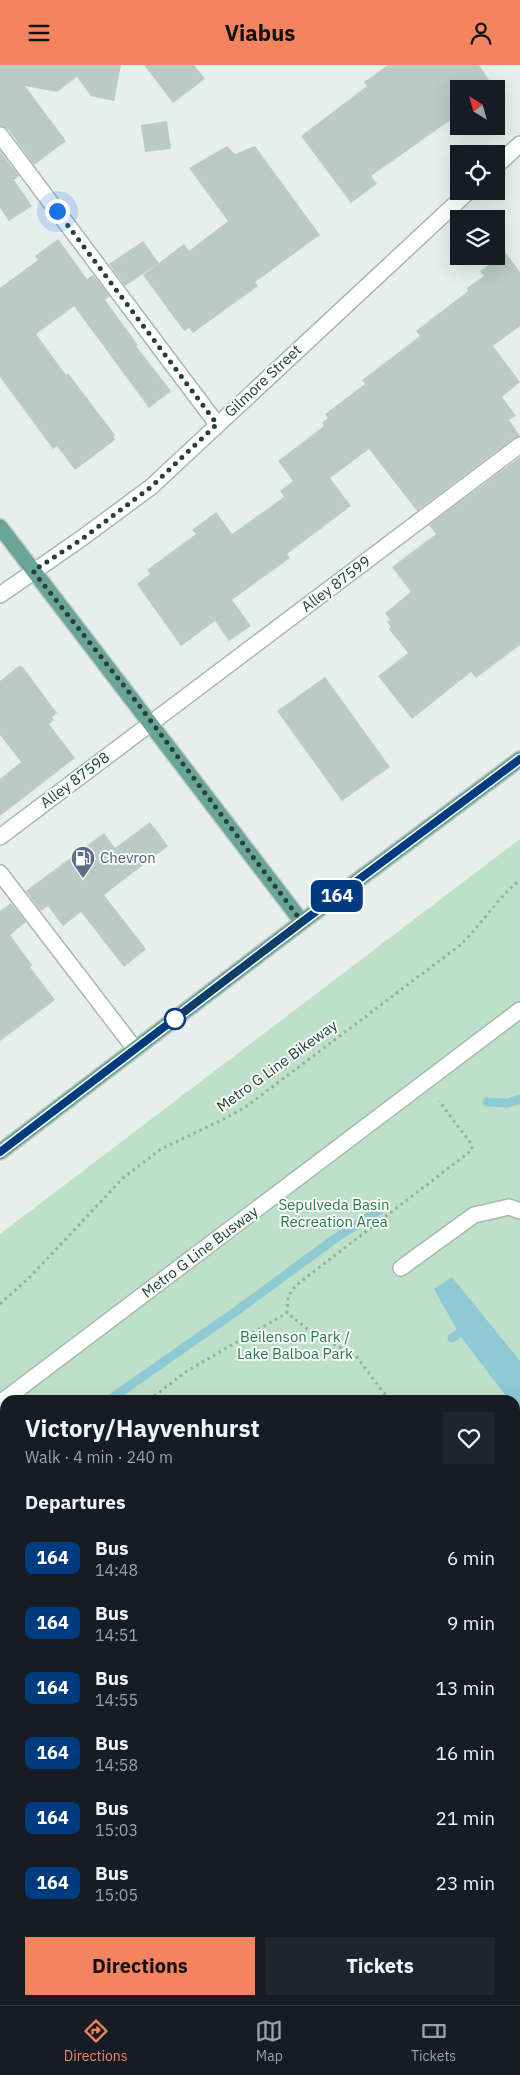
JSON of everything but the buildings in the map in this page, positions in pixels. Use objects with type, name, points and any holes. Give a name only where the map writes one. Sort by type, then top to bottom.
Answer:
[{"type":"main road","points":[[0,527],[302,922]]},
{"type":"main road","points":[[0,1152],[520,759]]},
{"type":"street","points":[[0,135],[217,424]]},
{"type":"street","points":[[505,158],[520,144]]},
{"type":"street","name":"Gilmore Street","points":[[0,595],[82,539],[151,487],[459,200]]},
{"type":"street","name":"Alley 87599","points":[[151,723],[520,445]]},
{"type":"street","name":"Alley 87598","points":[[0,837],[151,723]]},
{"type":"street","points":[[0,873],[135,1049]]},
{"type":"street","name":"Metro G Line Busway","points":[[11,1395],[520,1010]]},
{"type":"street","points":[[401,1268],[474,1215],[509,1207],[520,1211]]},
{"type":"path","name":"Metro G Line Bikeway","points":[[0,1304],[31,1276],[123,1178],[162,1149],[224,1119],[255,1100],[459,946],[474,932],[510,888],[520,880]]},
{"type":"path","points":[[287,1313],[288,1297],[295,1286],[472,1150],[472,1145],[437,1098]]},
{"type":"path","points":[[156,1395],[187,1371],[287,1313]]},
{"type":"path","points":[[287,1313],[314,1334],[356,1356],[385,1395]]},
{"type":"green space","name":"Sepulveda Basin Recreation Area","points":[[520,839],[520,1395],[0,1395],[0,1234]]},
{"type":"water","points":[[452,1277],[520,1361],[520,1395],[505,1395],[461,1337],[434,1289]]},
{"type":"waterway","points":[[487,1102],[508,1103],[520,1099]]},
{"type":"waterway","points":[[116,1395],[235,1312],[333,1240],[379,1210]]},
{"type":"waterway","points":[[452,1338],[468,1327]]},
{"type":"bus line","name":"164","points":[[0,1152],[520,759]]},
{"type":"place","name":"Chevron","points":[[83,879]]},
{"type":"route","points":[[57,211],[217,424],[151,487],[82,539],[33,571],[132,696],[302,922],[175,1019]]},
{"type":"park label","name":"Beilenson Park / Lake Balboa Park","points":[[295,1346]]}]
